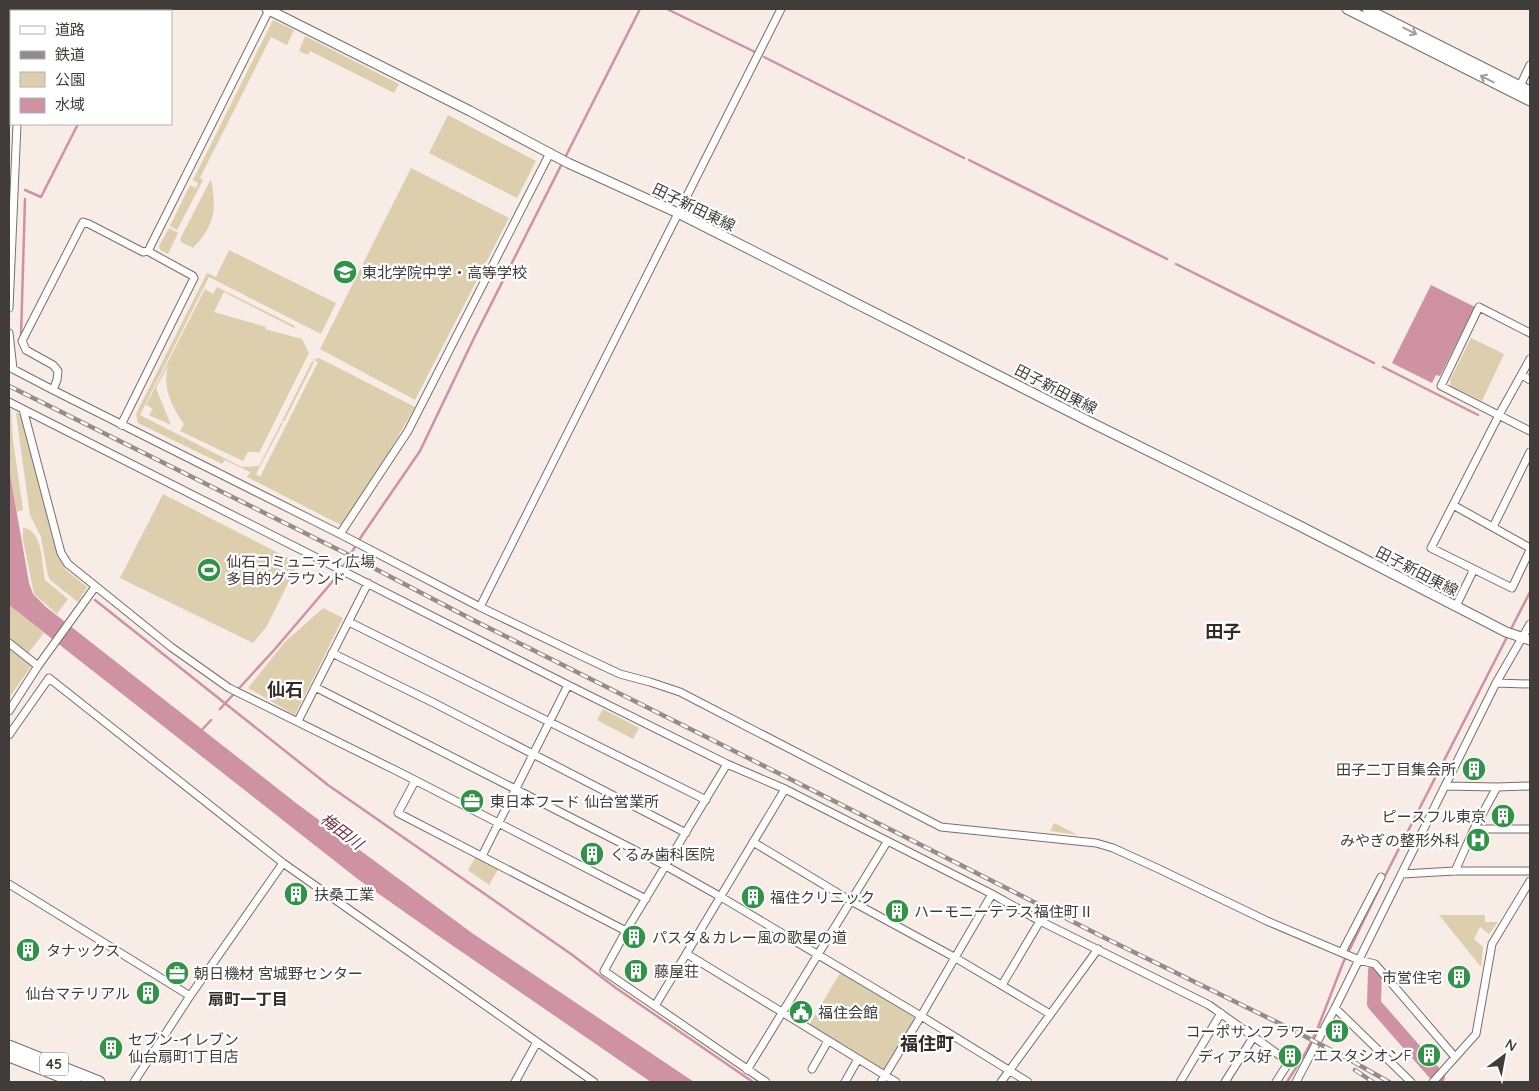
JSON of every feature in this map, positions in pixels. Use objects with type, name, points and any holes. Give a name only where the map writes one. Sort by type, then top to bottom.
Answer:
[{"type":"highway","name":"45","points":[[9,1046],[99,1082]]},
{"type":"highway","name":"45","points":[[9,1056],[75,1082]]},
{"type":"street","points":[[149,251],[268,9],[550,153],[408,430],[340,534]]},
{"type":"street","points":[[480,607],[781,9]]},
{"type":"street","points":[[1347,9],[1530,101]]},
{"type":"street","points":[[1367,9],[1530,91]]},
{"type":"street","points":[[1520,86],[1530,65]]},
{"type":"street","points":[[9,308],[17,125]]},
{"type":"street","name":"田子新田東線","points":[[550,153],[678,213],[1456,606],[1510,633],[1527,639]]},
{"type":"street","points":[[53,390],[58,371],[53,365],[26,350],[22,341],[83,222],[136,249],[143,252],[149,251]]},
{"type":"street","points":[[121,425],[194,278],[151,254],[149,251]]},
{"type":"street","points":[[1530,333],[1479,307],[1441,386],[1530,431]]},
{"type":"street","points":[[9,333],[12,352],[11,368],[350,539],[480,607],[620,674],[680,692],[941,827],[1096,843],[1113,848],[1267,921],[1355,958],[1375,964],[1455,1058]]},
{"type":"street","points":[[1452,505],[1493,526],[1530,549],[1512,588],[1431,548],[1452,505],[1499,415],[1530,359]]},
{"type":"street","points":[[1522,375],[1530,380]]},
{"type":"street","points":[[9,402],[568,685],[727,764],[785,789],[992,894],[1040,921],[1209,1005],[1289,1062],[1276,1082]]},
{"type":"street","points":[[23,409],[61,553],[68,564],[170,648],[240,694],[298,721],[646,899]]},
{"type":"street","points":[[1493,526],[1530,452]]},
{"type":"street","points":[[1456,606],[1474,569]]},
{"type":"street","points":[[298,721],[368,583]]},
{"type":"street","points":[[9,710],[95,587]]},
{"type":"street","points":[[349,622],[706,800]]},
{"type":"street","points":[[1296,1082],[1335,1008],[1355,958],[1402,874],[1496,683],[1527,639],[1530,624]]},
{"type":"street","points":[[9,643],[38,666]]},
{"type":"street","points":[[332,653],[686,833]]},
{"type":"street","points":[[9,735],[49,678],[283,863],[594,1082]]},
{"type":"street","points":[[1496,683],[1530,684]]},
{"type":"street","points":[[482,856],[568,685]]},
{"type":"street","points":[[315,688],[666,866],[921,1016],[1028,1082]]},
{"type":"street","points":[[727,764],[626,931],[604,971],[766,1082]]},
{"type":"street","points":[[415,781],[398,813],[626,931]]},
{"type":"street","points":[[1445,786],[1530,786]]},
{"type":"street","points":[[1455,871],[1497,787]]},
{"type":"street","points":[[655,1006],[785,789]]},
{"type":"street","points":[[1474,830],[1530,828]]},
{"type":"street","points":[[753,842],[851,901],[954,957],[1050,1014]]},
{"type":"street","points":[[747,1070],[887,842]]},
{"type":"street","points":[[134,1082],[190,996],[283,863]]},
{"type":"street","points":[[1402,874],[1455,871],[1530,871]]},
{"type":"street","points":[[1342,952],[1381,877]]},
{"type":"street","points":[[1433,1082],[1476,1034],[1492,944],[1530,881]]},
{"type":"street","points":[[9,884],[190,996]]},
{"type":"street","points":[[883,1079],[992,894]]},
{"type":"street","points":[[1002,985],[1040,921]]},
{"type":"street","points":[[1001,1082],[1098,949]]},
{"type":"street","points":[[687,954],[858,1059],[883,1079],[896,1082]]},
{"type":"street","points":[[1335,1008],[1411,1082]]},
{"type":"street","points":[[1180,1082],[1221,1013]]},
{"type":"street","points":[[1225,1082],[1254,1036]]},
{"type":"street","points":[[812,1069],[828,1041]]},
{"type":"street","points":[[515,1082],[537,1042]]},
{"type":"street","points":[[845,1082],[858,1059]]},
{"type":"green space","points":[[273,20],[294,30],[287,45],[271,37],[200,178],[203,180],[177,230],[170,226],[190,185],[196,188],[198,183],[193,180]]},
{"type":"green space","points":[[305,36],[399,84],[394,93],[310,51],[308,55],[299,51]]},
{"type":"green space","points":[[448,115],[536,161],[517,198],[429,153]]},
{"type":"green space","points":[[411,168],[509,218],[415,400],[320,349]]},
{"type":"green space","points":[[211,179],[214,209],[211,222],[202,238],[193,248],[181,242],[180,239]]},
{"type":"green space","points":[[169,228],[178,233],[168,254],[160,250],[159,246]]},
{"type":"green space","points":[[229,250],[336,303],[321,334],[209,277],[140,415],[242,467],[259,466],[281,423],[283,423],[256,474],[260,477],[318,362],[313,360],[319,358],[415,407],[388,454],[341,525],[247,477],[250,472],[225,460],[222,464],[138,423],[136,414],[207,273],[216,277]]},
{"type":"green space","points":[[217,287],[295,326],[294,328],[224,292],[214,312],[302,339],[309,353],[259,453],[248,452],[243,461],[180,431],[184,424],[167,390],[166,374],[168,366],[156,388],[171,425],[149,415],[153,409],[146,405],[205,289],[213,294]]},
{"type":"green space","points":[[1471,338],[1504,354],[1482,401],[1451,386],[1450,380]]},
{"type":"green space","points":[[312,361],[314,362],[284,422],[282,421]]},
{"type":"green space","points":[[9,408],[11,409],[13,440],[23,510],[17,512],[9,468]]},
{"type":"green space","points":[[18,412],[21,415],[56,551],[66,570],[87,587],[78,602],[50,580],[48,576],[41,537],[30,515],[16,414]]},
{"type":"green space","name":"仙石コミュニティ広場 多目的グラウンド","points":[[163,494],[298,563],[267,626],[253,643],[120,578]]},
{"type":"green space","points":[[23,528],[30,530],[38,541],[45,580],[68,599],[57,614],[34,594],[22,535]]},
{"type":"green space","points":[[9,605],[44,633],[28,653],[9,638]]},
{"type":"green space","points":[[323,608],[343,618],[295,715],[248,688],[285,642]]},
{"type":"green space","points":[[9,647],[32,665],[9,698]]},
{"type":"green space","points":[[603,709],[639,728],[633,739],[597,720]]},
{"type":"green space","points":[[1054,823],[1078,835],[1050,831]]},
{"type":"green space","points":[[476,856],[499,868],[489,885],[468,870]]},
{"type":"green space","points":[[1439,915],[1485,915],[1485,922],[1498,922],[1489,934],[1480,927],[1474,939],[1483,947],[1481,967]]},
{"type":"green space","points":[[840,973],[915,1018],[883,1072],[808,1027]]},
{"type":"water","points":[[9,9],[12,9],[10,10],[9,98]]},
{"type":"water","points":[[1431,285],[1475,307],[1440,376],[1436,375],[1432,383],[1392,363]]},
{"type":"water","points":[[9,468],[29,583],[33,594],[46,607],[296,803],[472,933],[694,1082],[651,1082],[443,939],[359,880],[9,605]]},
{"type":"waterway","points":[[220,709],[275,649],[338,575],[361,537],[420,451],[475,336],[640,9]]},
{"type":"waterway","points":[[667,9],[755,52]]},
{"type":"waterway","points":[[764,57],[964,158]]},
{"type":"waterway","points":[[25,190],[41,197],[77,125]]},
{"type":"waterway","points":[[969,160],[1167,259]]},
{"type":"waterway","points":[[21,336],[25,199]]},
{"type":"waterway","points":[[1176,264],[1374,363]]},
{"type":"waterway","points":[[1383,367],[1478,415]]},
{"type":"waterway","points":[[1510,631],[1530,592]]},
{"type":"waterway","points":[[95,600],[328,785],[753,1082]]},
{"type":"waterway","points":[[1383,880],[1508,635]]},
{"type":"waterway","points":[[200,732],[211,720]]},
{"type":"waterway","points":[[1287,1082],[1317,1030],[1343,963],[1381,885]]},
{"type":"waterway","points":[[1375,970],[1374,1004],[1438,1077]]},
{"type":"railway","points":[[9,386],[345,553],[475,621],[1107,939],[1291,1029],[1389,1082]]},
{"type":"railway","points":[[1355,1070],[1373,1082]]},
{"type":"place","name":"東北学院中学・高等学校","points":[[345,272]]},
{"type":"place","name":"仙石コミュニティ広場 多目的グラウンド","points":[[209,570]]},
{"type":"place","name":"田子二丁目集会所","points":[[1474,769]]},
{"type":"place","name":"東日本フード 仙台営業所","points":[[472,801]]},
{"type":"place","name":"ピースフル東京","points":[[1503,816]]},
{"type":"place","name":"みやぎの整形外科","points":[[1478,840]]},
{"type":"place","name":"くるみ歯科医院","points":[[592,854]]},
{"type":"place","name":"扶桑工業","points":[[296,894]]},
{"type":"place","name":"福住クリニック","points":[[753,897]]},
{"type":"place","name":"ハーモニーテラス福住町Ⅱ","points":[[897,911]]},
{"type":"place","name":"パスタ＆カレー風の歌星の道","points":[[634,937]]},
{"type":"place","name":"タナックス","points":[[28,950]]},
{"type":"place","name":"藤屋荘","points":[[636,971]]},
{"type":"place","name":"朝日機材 宮城野センター","points":[[177,973]]},
{"type":"place","name":"市営住宅","points":[[1459,977]]},
{"type":"place","name":"仙台マテリアル","points":[[148,993]]},
{"type":"place","name":"福住会館","points":[[801,1012]]},
{"type":"place","name":"コーポサンフラワー","points":[[1337,1031]]},
{"type":"place","name":"セブン-イレブン 仙台扇町1丁目店","points":[[111,1048]]},
{"type":"place","name":"エスタシオンF","points":[[1429,1055]]},
{"type":"place","name":"ディアス好","points":[[1290,1056]]},
{"type":"district","name":"田子","points":[[1223,631]]},
{"type":"district","name":"仙石","points":[[285,689]]},
{"type":"district","name":"扇町一丁目","points":[[248,999]]},
{"type":"district","name":"福住町","points":[[927,1043]]},
{"type":"water label","name":"梅田川","points":[[342,831]]}]
